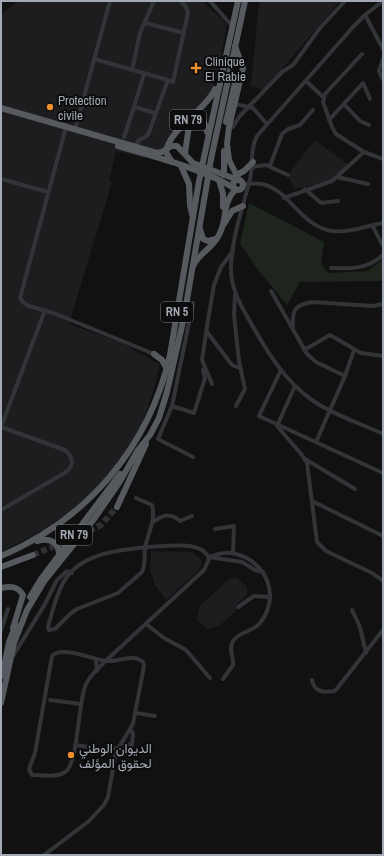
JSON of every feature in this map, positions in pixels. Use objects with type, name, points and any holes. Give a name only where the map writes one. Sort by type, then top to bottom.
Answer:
[{"type":"highway","name":"RN 5","points":[[117,507],[136,469],[158,418],[170,381],[184,317],[197,220],[199,181],[238,1]]},
{"type":"highway","name":"RN 5","points":[[1,556],[29,544],[72,514],[89,499],[106,482],[138,438],[156,403],[167,369],[244,1]]},
{"type":"highway","points":[[235,46],[243,68],[227,144],[229,160],[241,181]]},
{"type":"highway","points":[[224,175],[224,136],[235,83],[233,78],[229,77]]},
{"type":"highway","name":"RN 79","points":[[166,149],[169,143],[193,114],[211,98],[220,81]]},
{"type":"highway","name":"RN 79","points":[[1,108],[157,153],[174,145],[179,147],[193,163],[241,181]]},
{"type":"highway","points":[[1,112],[172,162],[219,180],[235,189]]},
{"type":"highway","name":"RN 79","points":[[184,153],[190,126],[194,117],[200,116],[204,120],[208,138]]},
{"type":"highway","points":[[166,149],[167,155],[172,162]]},
{"type":"highway","points":[[241,181],[244,171],[253,165]]},
{"type":"highway","points":[[181,166],[189,184],[190,206],[197,220],[200,235],[204,239],[211,241],[218,238]]},
{"type":"highway","points":[[219,180],[223,194],[224,213]]},
{"type":"highway","points":[[190,273],[199,256],[218,238],[228,200],[235,189],[233,184],[241,181]]},
{"type":"highway","points":[[222,227],[232,211],[243,206]]},
{"type":"highway","points":[[154,354],[163,356],[170,355]]},
{"type":"highway","points":[[154,354],[162,360],[167,369]]},
{"type":"highway","name":"RN 79","points":[[9,642],[30,597],[41,579],[150,435]]},
{"type":"highway","name":"RN 79","points":[[58,565],[94,519],[121,475],[138,438]]},
{"type":"highway","points":[[1,703],[14,643],[27,610],[45,580],[58,565],[60,551],[55,542],[44,539],[29,544]]},
{"type":"highway","points":[[1,567],[34,555]]},
{"type":"highway","points":[[1,588],[13,587],[21,591],[23,595],[9,642],[1,682]]},
{"type":"street","points":[[74,130],[110,1]]},
{"type":"street","points":[[132,70],[140,33],[146,23],[154,1]]},
{"type":"street","points":[[94,59],[173,82],[188,13],[182,1]]},
{"type":"street","points":[[210,1],[233,27]]},
{"type":"street","points":[[233,126],[282,72],[293,65],[320,28],[345,1]]},
{"type":"street","points":[[236,406],[245,389],[240,368],[234,315],[235,294],[231,266],[243,206],[241,181],[253,165],[254,142],[267,124],[365,15],[383,1]]},
{"type":"street","points":[[365,15],[381,40],[383,49]]},
{"type":"street","points":[[146,23],[184,33]]},
{"type":"street","points":[[323,97],[362,54]]},
{"type":"street","points":[[383,60],[379,71],[383,80]]},
{"type":"street","points":[[124,137],[144,74]]},
{"type":"street","points":[[136,147],[138,141],[148,135],[168,80]]},
{"type":"street","points":[[306,81],[323,97],[329,120],[336,134],[364,152],[383,159]]},
{"type":"street","points":[[329,120],[363,83],[370,99]]},
{"type":"street","points":[[235,104],[253,108],[267,124]]},
{"type":"street","points":[[344,104],[360,121],[369,125]]},
{"type":"street","points":[[134,107],[155,113]]},
{"type":"street","points":[[270,166],[282,134],[300,125],[314,110]]},
{"type":"street","points":[[65,131],[20,298],[24,303],[154,354]]},
{"type":"street","points":[[284,198],[337,177],[364,152]]},
{"type":"street","points":[[253,165],[270,166],[288,175]]},
{"type":"street","points":[[337,177],[368,184]]},
{"type":"street","points":[[1,178],[48,192]]},
{"type":"street","points":[[241,181],[266,186],[284,198],[306,220],[322,228],[342,232],[383,223]]},
{"type":"street","points":[[305,189],[321,203],[338,201]]},
{"type":"street","points":[[372,225],[383,246]]},
{"type":"street","points":[[172,406],[194,413],[205,378],[202,363],[214,285],[221,267],[233,251]]},
{"type":"street","points":[[331,268],[352,269],[365,266],[383,255]]},
{"type":"street","points":[[271,291],[304,350],[316,362],[345,376]]},
{"type":"street","points":[[235,294],[270,356],[295,386],[313,401],[329,410],[383,434]]},
{"type":"street","points":[[293,332],[292,316],[294,310],[304,303],[312,302],[374,306],[383,304]]},
{"type":"street","points":[[193,303],[178,383],[172,406],[158,439],[193,457]]},
{"type":"street","points":[[1,510],[66,472],[70,469],[72,462],[71,457],[65,450],[1,427],[45,310]]},
{"type":"street","points":[[207,332],[232,365],[240,368]]},
{"type":"street","points":[[304,350],[330,335],[354,350],[383,356]]},
{"type":"street","points":[[316,442],[345,376],[354,350]]},
{"type":"street","points":[[202,363],[212,384]]},
{"type":"street","points":[[281,370],[259,416],[277,426],[383,472]]},
{"type":"street","points":[[170,381],[178,383]]},
{"type":"street","points":[[277,426],[295,386]]},
{"type":"street","points":[[277,426],[305,459],[355,489]]},
{"type":"street","points":[[305,459],[316,536],[321,547],[335,556],[379,577],[383,581]]},
{"type":"street","points":[[44,855],[89,821],[104,805],[108,797],[114,758],[130,730],[136,713],[144,666],[144,662],[133,658],[106,661],[63,652],[54,653],[51,660],[35,753],[29,772],[32,775],[57,775],[67,772],[72,765],[85,686],[106,661],[208,565],[209,557],[204,550],[196,547],[145,547],[118,551],[94,557],[87,560],[72,572],[63,583],[48,626],[49,630],[55,629],[70,614],[77,610],[118,593],[138,577],[144,568],[145,547],[153,522],[152,505],[136,498]]},
{"type":"street","points":[[312,501],[383,536]]},
{"type":"street","points":[[153,522],[166,514],[175,516],[180,520],[192,516]]},
{"type":"street","points":[[215,529],[234,526],[233,553]]},
{"type":"street","points":[[209,557],[233,553],[250,560],[263,572],[270,588],[269,607],[260,624],[253,630],[236,637],[232,641],[231,647],[234,665],[223,679]]},
{"type":"street","points":[[209,557],[242,562],[255,570],[263,572]]},
{"type":"street","points":[[9,661],[45,604],[57,580],[67,571],[72,572]]},
{"type":"street","points":[[238,607],[254,596],[270,597]]},
{"type":"street","points":[[1,630],[8,609]]},
{"type":"street","points":[[352,610],[360,627],[366,653]]},
{"type":"street","points":[[146,624],[164,638],[186,650],[210,678]]},
{"type":"street","points":[[312,680],[313,685],[318,690],[327,693],[335,691],[383,630]]},
{"type":"street","points":[[96,659],[97,671]]},
{"type":"street","points":[[45,693],[50,700]]},
{"type":"street","points":[[43,704],[50,700],[81,704]]},
{"type":"street","points":[[136,713],[155,716]]},
{"type":"street","points":[[122,743],[132,745],[133,733],[130,730]]},
{"type":"street","points":[[75,745],[108,750],[119,748]]},
{"type":"street","points":[[108,750],[114,758]]},
{"type":"shaded area","points":[[19,1],[202,1],[227,24],[218,74],[211,93],[190,114],[162,152],[144,158],[116,151],[109,181],[112,182],[69,324],[122,343],[159,364],[152,395],[141,427],[128,450],[87,497],[44,530],[1,552],[1,14]]},
{"type":"shaded area","points":[[259,1],[340,1],[264,90],[251,86]]},
{"type":"shaded area","points":[[315,140],[347,164],[342,172],[327,182],[294,189],[288,175]]},
{"type":"shaded area","points":[[249,203],[324,242],[321,263],[328,273],[368,271],[383,259],[383,281],[300,282],[287,305],[258,270],[240,243]]},
{"type":"shaded area","points":[[151,551],[192,552],[199,557],[202,563],[199,570],[166,600],[155,585],[150,570]]},
{"type":"shaded area","points":[[236,577],[247,587],[247,595],[236,605],[235,612],[219,626],[207,629],[197,620],[200,606],[229,579]]},
{"type":"tunnel","points":[[81,535],[101,525],[117,507]]},
{"type":"tunnel","points":[[33,555],[73,538]]},
{"type":"place","name":"Clinique El Rabie","points":[[196,68]]},
{"type":"place","name":"Protection civile","points":[[50,107]]},
{"type":"place","name":"الديوان الوطني لحقوق المؤلف","points":[[71,755]]}]
